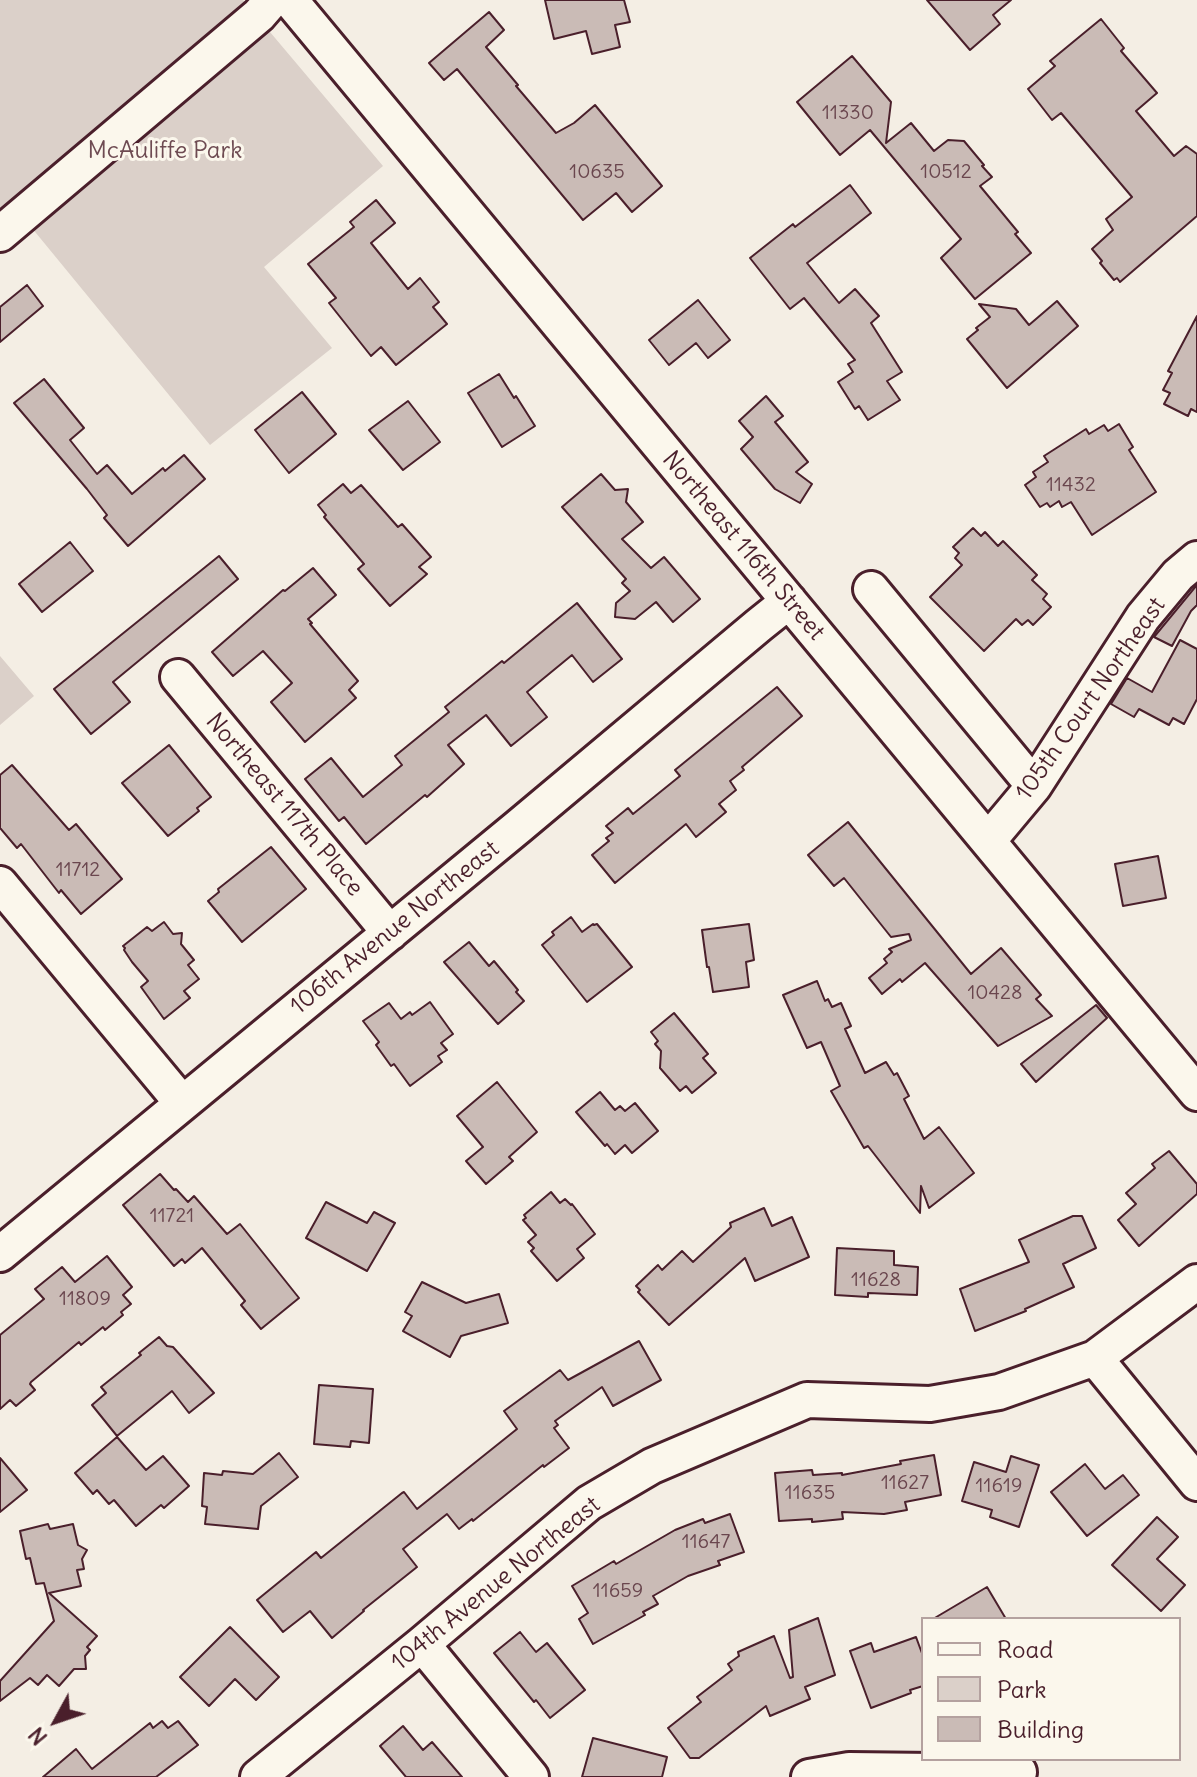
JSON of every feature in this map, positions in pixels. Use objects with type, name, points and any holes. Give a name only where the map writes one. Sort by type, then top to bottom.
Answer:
[{"type":"street","points":[[0,234],[259,15],[272,0]]},
{"type":"street","name":"Northeast 116th Street","points":[[290,0],[1197,1093]]},
{"type":"street","name":"105th Court Northeast","points":[[988,841],[1034,786],[1143,617],[1178,575],[1197,559]]},
{"type":"street","points":[[871,589],[1034,786]]},
{"type":"street","name":"106th Avenue Northeast","points":[[0,1254],[789,601]]},
{"type":"street","name":"Northeast 117th Place","points":[[178,677],[390,933]]},
{"type":"street","points":[[0,884],[182,1103]]},
{"type":"street","name":"104th Avenue Northeast","points":[[258,1777],[589,1503],[652,1466],[807,1400],[930,1404],[999,1392],[1095,1358],[1197,1282]]},
{"type":"street","points":[[1095,1358],[1197,1483]]},
{"type":"street","points":[[422,1644],[531,1777]]},
{"type":"street","points":[[809,1777],[849,1770],[1019,1772]]},
{"type":"green space","name":"McAuliffe Park","points":[[0,0],[243,0],[383,166],[264,267],[332,348],[210,445],[13,205],[0,215]]},
{"type":"green space","points":[[0,656],[34,696],[0,725]]},
{"type":"building","points":[[545,0],[624,0],[630,22],[615,25],[620,47],[592,54],[586,31],[554,39]]},
{"type":"building","points":[[927,0],[1011,0],[993,15],[1000,24],[970,50]]},
{"type":"building","points":[[489,12],[504,30],[486,47],[556,133],[595,105],[662,186],[632,212],[616,193],[583,220],[457,69],[444,80],[429,63]]},
{"type":"building","points":[[1101,19],[1124,48],[1121,51],[1157,93],[1136,111],[1174,156],[1186,146],[1197,154],[1197,216],[1120,282],[1117,278],[1114,280],[1092,249],[1113,230],[1106,219],[1132,197],[1061,113],[1052,120],[1028,89],[1055,66],[1050,61]]},
{"type":"building","points":[[852,56],[891,102],[886,143],[911,123],[934,151],[948,140],[964,141],[992,177],[980,186],[1031,253],[975,299],[941,258],[961,239],[870,130],[840,155],[797,102]]},
{"type":"building","points":[[850,185],[871,213],[807,263],[839,303],[855,289],[879,316],[871,323],[902,372],[887,381],[900,400],[868,420],[859,406],[855,409],[838,382],[853,372],[848,364],[855,360],[804,298],[790,309],[750,258]]},
{"type":"building","points":[[376,200],[395,223],[371,243],[408,289],[420,278],[439,302],[433,307],[447,324],[396,365],[381,347],[371,356],[329,303],[336,298],[308,264],[354,227],[350,222]]},
{"type":"building","points":[[27,285],[43,306],[0,342],[0,307]]},
{"type":"building","points":[[698,300],[730,340],[708,358],[696,343],[669,365],[649,340]]},
{"type":"building","points":[[1057,301],[1078,326],[1007,388],[967,339],[990,317],[979,304],[1016,309],[1029,325]]},
{"type":"building","points":[[1197,316],[1197,412],[1191,409],[1188,416],[1164,404],[1170,393],[1163,390],[1172,373],[1168,371]]},
{"type":"building","points":[[499,374],[535,426],[502,447],[468,393]]},
{"type":"building","points":[[44,379],[84,428],[70,440],[97,474],[107,465],[132,494],[184,455],[205,479],[128,546],[104,518],[107,515],[87,489],[14,403]]},
{"type":"building","points":[[302,392],[336,434],[289,473],[255,430]]},
{"type":"building","points":[[766,396],[783,416],[775,422],[808,462],[796,472],[812,484],[800,503],[775,489],[741,449],[753,437],[739,421]]},
{"type":"building","points":[[408,401],[440,442],[403,470],[369,430]]},
{"type":"building","points":[[1119,424],[1133,447],[1129,450],[1156,492],[1092,535],[1071,502],[1062,507],[1059,501],[1050,507],[1047,503],[1040,507],[1025,485],[1036,477],[1033,472],[1048,462],[1044,456],[1086,429],[1089,434],[1104,425],[1108,431]]},
{"type":"building","points":[[601,474],[615,490],[628,489],[626,502],[643,522],[622,539],[651,568],[664,557],[700,599],[673,622],[656,602],[635,619],[615,617],[616,603],[630,591],[622,583],[626,579],[562,507]]},
{"type":"building","points":[[343,484],[351,493],[361,485],[398,527],[402,524],[431,557],[419,567],[427,574],[390,606],[358,569],[364,564],[324,517],[326,515],[318,505]]},
{"type":"building","points":[[973,528],[981,536],[985,532],[998,546],[1003,541],[1037,575],[1032,580],[1047,594],[1043,599],[1051,607],[1033,625],[1028,620],[1022,625],[1016,619],[984,651],[930,597],[962,565],[955,558],[959,553],[953,547]]},
{"type":"building","points":[[70,542],[93,571],[42,612],[19,584]]},
{"type":"building","points":[[219,556],[238,579],[113,682],[130,702],[91,734],[54,689]]},
{"type":"building","points":[[313,568],[336,595],[308,619],[358,681],[349,690],[356,698],[305,742],[271,702],[292,683],[263,651],[233,676],[212,652]]},
{"type":"building","points":[[1197,585],[1197,605],[1172,646],[1154,637]]},
{"type":"building","points":[[577,603],[622,659],[593,682],[572,655],[527,692],[547,717],[511,746],[486,715],[448,745],[464,764],[366,844],[344,817],[339,821],[305,779],[331,758],[363,797],[402,765],[395,756],[449,712],[445,707]]},
{"type":"building","points":[[1180,640],[1197,649],[1197,699],[1184,724],[1173,718],[1169,725],[1139,709],[1134,717],[1111,704],[1127,678],[1152,692]]},
{"type":"building","points":[[777,687],[802,716],[730,781],[736,790],[719,804],[726,812],[696,837],[686,824],[615,883],[592,855],[609,841],[606,838],[613,833],[606,826],[628,808],[633,814],[680,776],[675,770]]},
{"type":"building","points":[[169,745],[211,797],[168,836],[122,783]]},
{"type":"building","points":[[12,765],[69,830],[76,824],[122,879],[81,914],[61,890],[59,893],[21,844],[17,848],[0,828],[0,775]]},
{"type":"building","points":[[848,822],[971,974],[1001,948],[1041,995],[1036,999],[1052,1016],[998,1046],[925,963],[882,994],[869,978],[887,963],[884,959],[892,952],[889,949],[911,940],[909,934],[891,937],[844,878],[834,886],[808,855]]},
{"type":"building","points":[[271,847],[306,889],[242,942],[208,901],[219,892],[218,889]]},
{"type":"building","points":[[1158,856],[1166,898],[1123,906],[1115,864]]},
{"type":"building","points":[[571,917],[582,932],[597,924],[632,967],[587,1002],[542,945],[554,935],[552,932]]},
{"type":"building","points":[[164,922],[173,934],[182,933],[181,944],[194,960],[188,965],[199,979],[184,991],[190,998],[164,1019],[141,987],[148,981],[123,946],[147,927],[152,931]]},
{"type":"building","points":[[749,924],[754,960],[746,962],[749,987],[713,992],[702,930]]},
{"type":"building","points":[[469,942],[489,966],[494,961],[524,1001],[498,1024],[444,962]]},
{"type":"building","points":[[817,981],[825,1001],[828,999],[832,1007],[841,1003],[851,1026],[845,1029],[865,1073],[886,1062],[894,1075],[897,1073],[909,1096],[904,1099],[924,1139],[939,1127],[974,1173],[929,1208],[921,1186],[920,1213],[868,1146],[864,1148],[831,1091],[840,1086],[821,1042],[807,1048],[783,995]]},
{"type":"building","points":[[430,1002],[453,1034],[441,1043],[447,1050],[438,1056],[442,1062],[410,1086],[394,1064],[391,1066],[376,1045],[379,1042],[363,1021],[389,1003],[401,1019]]},
{"type":"building","points":[[1096,1005],[1107,1018],[1036,1082],[1021,1064]]},
{"type":"building","points":[[674,1013],[708,1054],[703,1058],[716,1073],[692,1093],[686,1086],[680,1091],[660,1068],[661,1051],[651,1032]]},
{"type":"building","points":[[497,1082],[537,1132],[509,1157],[513,1161],[486,1184],[466,1161],[483,1147],[457,1116]]},
{"type":"building","points":[[600,1092],[615,1110],[620,1106],[625,1111],[635,1103],[658,1131],[632,1153],[625,1145],[615,1154],[576,1112]]},
{"type":"building","points":[[1169,1151],[1197,1184],[1197,1194],[1139,1246],[1118,1220],[1136,1204],[1126,1193],[1155,1168],[1152,1164]]},
{"type":"building","points":[[160,1174],[188,1202],[194,1196],[227,1234],[240,1224],[299,1298],[261,1329],[241,1305],[245,1301],[202,1248],[185,1263],[182,1259],[174,1266],[123,1205]]},
{"type":"building","points":[[551,1192],[560,1203],[565,1199],[572,1204],[595,1234],[577,1249],[584,1258],[557,1281],[531,1251],[534,1248],[528,1242],[536,1235],[523,1220],[526,1218],[524,1215]]},
{"type":"building","points":[[326,1202],[367,1223],[374,1212],[395,1223],[367,1271],[306,1238]]},
{"type":"building","points":[[764,1208],[772,1226],[792,1217],[809,1257],[755,1281],[745,1258],[669,1325],[638,1292],[640,1290],[636,1286],[658,1265],[662,1270],[682,1251],[693,1262],[731,1227],[730,1223]]},
{"type":"building","points":[[1073,1216],[1082,1216],[1096,1248],[1063,1264],[1074,1287],[1026,1311],[975,1331],[960,1289],[1029,1262],[1019,1240]]},
{"type":"building","points":[[837,1248],[894,1251],[894,1265],[918,1267],[917,1295],[835,1295]]},
{"type":"building","points":[[107,1256],[132,1287],[123,1295],[131,1304],[105,1330],[103,1327],[81,1345],[79,1342],[31,1382],[35,1390],[16,1406],[10,1400],[0,1409],[0,1335],[44,1299],[35,1289],[62,1267],[75,1282]]},
{"type":"building","points":[[422,1282],[466,1303],[499,1294],[508,1323],[461,1336],[450,1357],[403,1331],[412,1316],[405,1312]]},
{"type":"building","points":[[159,1337],[167,1346],[173,1347],[214,1393],[189,1413],[172,1391],[117,1436],[92,1405],[106,1393],[101,1387]]},
{"type":"building","points":[[639,1341],[661,1380],[613,1406],[602,1387],[555,1421],[558,1425],[554,1428],[569,1448],[473,1521],[459,1529],[447,1514],[403,1549],[417,1567],[332,1638],[310,1611],[283,1632],[257,1600],[316,1552],[321,1558],[402,1493],[417,1509],[517,1429],[504,1411],[560,1370],[568,1380]]},
{"type":"building","points":[[319,1385],[373,1389],[369,1443],[351,1441],[350,1447],[314,1444]]},
{"type":"building","points":[[117,1437],[146,1470],[163,1456],[189,1486],[164,1508],[161,1505],[136,1526],[114,1500],[109,1504],[97,1490],[93,1494],[75,1473]]},
{"type":"building","points":[[279,1453],[298,1477],[261,1506],[258,1529],[205,1524],[207,1507],[202,1506],[204,1473],[253,1474]]},
{"type":"building","points":[[934,1455],[941,1495],[905,1502],[907,1510],[884,1514],[842,1512],[843,1519],[812,1522],[812,1519],[779,1521],[775,1473],[812,1470],[813,1475],[842,1475]]},
{"type":"building","points":[[1011,1456],[1039,1465],[1019,1527],[990,1517],[992,1510],[962,1501],[974,1462],[1006,1472]]},
{"type":"building","points":[[0,1458],[27,1490],[0,1512]]},
{"type":"building","points":[[1085,1464],[1105,1489],[1123,1475],[1139,1495],[1087,1536],[1051,1492]]},
{"type":"building","points":[[730,1514],[744,1552],[718,1561],[720,1565],[688,1576],[653,1596],[658,1604],[643,1612],[645,1615],[593,1644],[579,1619],[588,1613],[572,1586],[675,1530],[703,1519],[705,1523]]},
{"type":"building","points":[[1157,1517],[1178,1537],[1157,1559],[1185,1585],[1161,1611],[1112,1565]]},
{"type":"building","points":[[48,1524],[50,1529],[73,1524],[78,1545],[87,1550],[82,1559],[84,1569],[77,1570],[81,1586],[49,1593],[97,1636],[87,1647],[90,1650],[85,1656],[86,1669],[74,1669],[59,1686],[47,1675],[38,1685],[30,1678],[0,1701],[0,1681],[54,1621],[44,1583],[36,1584],[30,1558],[26,1559],[20,1531]]},
{"type":"building","points":[[987,1587],[1005,1617],[936,1617]]},
{"type":"building","points":[[818,1618],[835,1675],[805,1687],[810,1699],[770,1716],[766,1706],[699,1758],[690,1758],[668,1728],[701,1702],[697,1697],[732,1670],[728,1664],[739,1656],[738,1652],[774,1636],[790,1678],[793,1677],[789,1630]]},
{"type":"building","points":[[230,1627],[279,1677],[256,1700],[235,1679],[209,1706],[180,1677]]},
{"type":"building","points":[[520,1632],[536,1652],[547,1643],[585,1690],[550,1718],[494,1653]]},
{"type":"building","points":[[916,1637],[921,1651],[921,1687],[871,1708],[850,1651],[871,1643],[874,1652]]},
{"type":"building","points":[[162,1721],[168,1728],[178,1721],[198,1745],[156,1777],[43,1777],[76,1749],[92,1769],[150,1723],[153,1728]]},
{"type":"building","points":[[403,1726],[423,1750],[432,1742],[462,1777],[406,1777],[380,1746]]},
{"type":"building","points":[[593,1738],[667,1757],[662,1777],[582,1777]]}]
